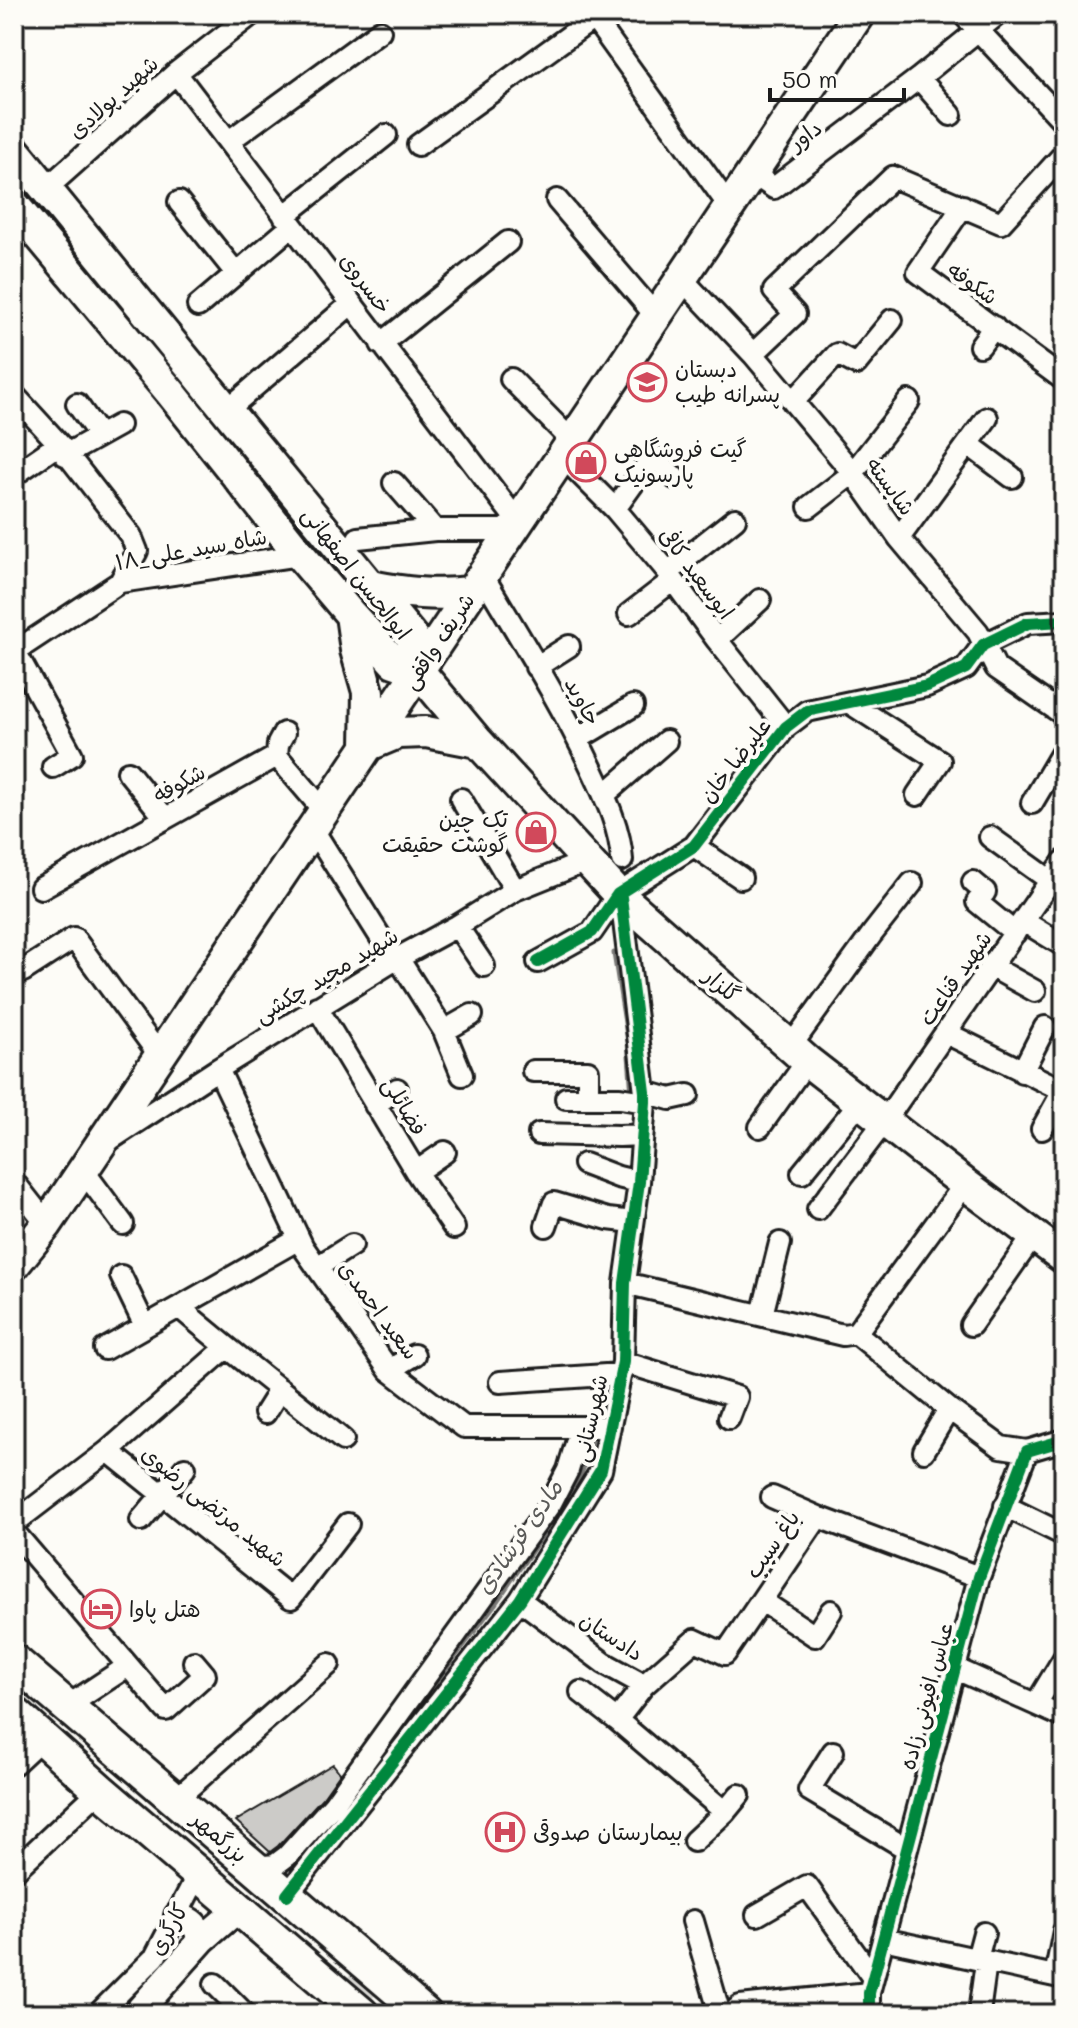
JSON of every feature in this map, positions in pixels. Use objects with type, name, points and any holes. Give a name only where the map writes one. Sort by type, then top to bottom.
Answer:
[{"type":"main road","name":"شریف واقفی","points":[[14,1265],[47,1224],[859,14]]},
{"type":"main road","name":"ابوالحسن اصفهانی","points":[[14,150],[412,637],[418,670],[394,662],[351,615],[171,393],[16,210]]},
{"type":"main road","points":[[131,346],[151,348],[163,332]]},
{"type":"main road","points":[[171,393],[173,373],[187,368],[194,370]]},
{"type":"main road","points":[[370,586],[405,593],[441,595],[477,583]]},
{"type":"main road","points":[[351,615],[356,650],[368,692],[367,746],[398,733],[426,732],[478,742]]},
{"type":"main road","name":"گلزار","points":[[418,670],[478,742],[620,895],[799,1054],[1064,1258]]},
{"type":"main road","name":"بزرگمهر","points":[[14,1661],[425,2014]]},
{"type":"main road","name":"بزرگمهر","points":[[14,1713],[354,2012]]},
{"type":"street","name":"شهید پولادی","points":[[47,188],[176,73],[252,14]]},
{"type":"street","points":[[963,14],[1064,122]]},
{"type":"street","name":"داور","points":[[752,173],[774,188],[998,14]]},
{"type":"street","points":[[418,145],[593,16],[729,206]]},
{"type":"street","points":[[229,141],[380,31]]},
{"type":"street","name":"خسروی","points":[[176,73],[514,526]]},
{"type":"street","points":[[919,78],[951,115]]},
{"type":"street","points":[[198,306],[386,135]]},
{"type":"street","points":[[753,354],[795,314],[774,291],[893,177],[1001,223],[1064,154]]},
{"type":"street","points":[[557,200],[656,316]]},
{"type":"street","points":[[179,202],[236,273]]},
{"type":"street","name":"شکوفه","points":[[963,206],[918,272],[1064,380]]},
{"type":"street","points":[[381,344],[508,242]]},
{"type":"street","name":"شایسته","points":[[681,278],[753,354],[771,388],[793,402],[853,473],[899,538],[978,632],[996,668],[1064,715]]},
{"type":"street","points":[[227,410],[351,304]]},
{"type":"street","points":[[793,402],[837,354],[856,364],[892,320]]},
{"type":"street","points":[[980,346],[994,327]]},
{"type":"street","name":"ابوسعید کافی","points":[[511,379],[670,576],[786,727]]},
{"type":"street","points":[[14,395],[131,536],[137,551],[120,582]]},
{"type":"street","points":[[809,507],[853,473],[909,401]]},
{"type":"street","points":[[77,404],[99,435]]},
{"type":"street","points":[[899,538],[987,418]]},
{"type":"street","points":[[14,475],[119,425]]},
{"type":"street","points":[[968,444],[1012,477]]},
{"type":"street","points":[[615,509],[653,456],[675,478]]},
{"type":"street","points":[[394,483],[435,530]]},
{"type":"street","points":[[629,614],[735,519]]},
{"type":"street","points":[[358,538],[514,526]]},
{"type":"street","name":"۱۸_شاه سید علی","points":[[15,651],[120,582],[300,555]]},
{"type":"street","name":"جاوید","points":[[477,583],[536,667],[578,739],[621,840],[622,860]]},
{"type":"street","points":[[717,640],[760,600]]},
{"type":"street","name":"علیرضا خان","points":[[620,895],[694,846],[786,727],[807,711],[927,686],[966,668],[983,645],[1028,623],[1064,621]]},
{"type":"street","points":[[536,667],[569,646]]},
{"type":"street","points":[[15,651],[72,755],[53,767]]},
{"type":"street","points":[[850,703],[940,761],[917,795]]},
{"type":"street","points":[[578,739],[633,706]]},
{"type":"street","points":[[284,733],[278,744],[277,756],[318,820],[391,954],[398,958],[444,1031],[462,1075]]},
{"type":"street","points":[[604,795],[666,741]]},
{"type":"street","points":[[1032,803],[1064,749]]},
{"type":"street","name":"شکوفه","points":[[41,888],[277,756]]},
{"type":"street","points":[[128,772],[165,818]]},
{"type":"street","points":[[461,799],[515,890]]},
{"type":"street","points":[[990,837],[1051,881]]},
{"type":"street","points":[[694,846],[741,878]]},
{"type":"street","name":"شهید مجید چکشی","points":[[91,1158],[218,1069],[398,958],[515,890],[587,861]]},
{"type":"street","name":"شهید قناعت","points":[[818,1209],[884,1122],[1064,861]]},
{"type":"street","points":[[760,1127],[799,1054],[872,934],[912,883]]},
{"type":"street","points":[[538,962],[592,932],[620,895]]},
{"type":"street","name":"شهرستانی","points":[[287,1895],[520,1600],[601,1470],[610,1427],[639,1182],[645,1097],[620,895]]},
{"type":"street","points":[[971,899],[1019,927],[1064,946]]},
{"type":"street","points":[[457,926],[484,966]]},
{"type":"street","points":[[23,971],[74,938],[160,1056]]},
{"type":"street","points":[[992,967],[1035,991]]},
{"type":"street","name":"فضائلی","points":[[317,1007],[375,1105],[401,1128],[416,1172],[454,1228]]},
{"type":"street","points":[[444,1031],[472,1015]]},
{"type":"street","points":[[1022,1072],[1045,1027]]},
{"type":"street","points":[[946,1033],[1064,1091],[1042,1129]]},
{"type":"street","name":"سعید احمدی","points":[[218,1069],[299,1239],[389,1370],[464,1427],[610,1427]]},
{"type":"street","points":[[533,1071],[588,1071],[588,1098]]},
{"type":"street","points":[[375,1105],[397,1089]]},
{"type":"street","points":[[566,1098],[670,1099],[688,1095]]},
{"type":"street","points":[[802,1173],[859,1103]]},
{"type":"street","points":[[539,1134],[642,1135]]},
{"type":"street","points":[[416,1172],[445,1152]]},
{"type":"street","points":[[91,1158],[123,1224]]},
{"type":"street","points":[[584,1164],[639,1182]]},
{"type":"street","points":[[625,1283],[843,1335],[856,1333],[965,1184]]},
{"type":"street","points":[[15,1186],[47,1224]]},
{"type":"street","points":[[546,1226],[557,1194],[608,1219],[633,1222]]},
{"type":"street","points":[[971,1325],[1034,1235]]},
{"type":"street","points":[[105,1349],[299,1239]]},
{"type":"street","points":[[762,1315],[780,1243]]},
{"type":"street","points":[[317,1267],[352,1245]]},
{"type":"street","points":[[121,1276],[145,1326]]},
{"type":"street","points":[[179,1307],[343,1440]]},
{"type":"street","points":[[856,1333],[1001,1447],[1027,1451],[1064,1440]]},
{"type":"street","points":[[14,1523],[108,1451],[226,1348]]},
{"type":"street","points":[[389,1370],[414,1355]]},
{"type":"street","points":[[500,1382],[615,1371],[737,1397],[729,1418]]},
{"type":"street","points":[[265,1413],[280,1389]]},
{"type":"street","points":[[924,1451],[949,1409]]},
{"type":"street","name":"شهرستانی","points":[[255,1867],[275,1865],[287,1856],[333,1805],[551,1503],[568,1470],[581,1427]]},
{"type":"street","name":"شهید مرتضی رضوی","points":[[108,1451],[291,1598],[348,1524]]},
{"type":"street","name":"عباس افیونی زاده","points":[[871,1995],[979,1577],[1027,1451]]},
{"type":"street","points":[[141,1520],[185,1468]]},
{"type":"street","points":[[568,1470],[601,1470]]},
{"type":"street","points":[[772,1497],[818,1517]]},
{"type":"street","points":[[1005,1506],[1064,1535]]},
{"type":"street","name":"باغ سیب","points":[[644,1685],[695,1640],[725,1654],[818,1517],[979,1577]]},
{"type":"street","points":[[14,1532],[166,1710],[205,1675],[194,1662]]},
{"type":"street","name":"دادستان","points":[[520,1600],[604,1663],[644,1685],[617,1720]]},
{"type":"street","points":[[762,1601],[815,1636],[831,1611]]},
{"type":"street","points":[[1036,1704],[1064,1658]]},
{"type":"street","points":[[176,1799],[329,1664]]},
{"type":"street","points":[[66,1707],[128,1666]]},
{"type":"street","points":[[954,1668],[1064,1717]]},
{"type":"street","points":[[581,1692],[725,1812]]},
{"type":"street","points":[[14,1764],[43,1737]]},
{"type":"street","points":[[833,1752],[809,1790],[907,1849]]},
{"type":"street","points":[[14,1871],[100,1790]]},
{"type":"street","points":[[694,1841],[739,1795]]},
{"type":"street","name":"کارگری","points":[[98,2014],[155,1957],[198,1874]]},
{"type":"street","points":[[738,2011],[806,2007],[871,1995],[807,1886],[757,1915]]},
{"type":"street","name":"کارگری","points":[[136,2014],[202,1940],[239,1908]]},
{"type":"street","points":[[178,1916],[191,1920],[198,1927],[202,1940]]},
{"type":"street","points":[[693,1921],[720,2014]]},
{"type":"street","points":[[979,2013],[984,1933]]},
{"type":"street","points":[[883,1939],[1059,1977],[1063,1942]]},
{"type":"street","points":[[215,1984],[245,2014]]},
{"type":"building","points":[[333,1764],[340,1773],[323,1797],[270,1852],[236,1821]]},
{"type":"waterway","name":"مادی فرشادی","points":[[748,760],[766,729],[775,723]]},
{"type":"waterway","name":"مادی فرشادی","points":[[614,953],[628,1042],[632,1095]]},
{"type":"waterway","name":"مادی فرشادی","points":[[397,1733],[495,1604],[577,1485],[596,1433]]},
{"type":"waterway","name":"مادی فرشادی","points":[[309,1849],[323,1830]]},
{"type":"tunnel","points":[[344,1982],[381,2014]]},
{"type":"cycle path","points":[[538,962],[592,932],[618,894],[694,846],[786,727],[807,711],[927,686],[966,668],[983,645],[1028,623],[1064,621]]},
{"type":"cycle path","points":[[287,1895],[520,1600],[601,1470],[623,1362],[625,1283],[639,1182],[645,1102],[621,897]]},
{"type":"cycle path","points":[[869,2014],[869,1993],[979,1577],[1027,1451],[1064,1440]]},
{"type":"place","name":"دبستان پسرانه طیب","points":[[647,382]]},
{"type":"place","name":"گیت فروشگاهی پارسونیک","points":[[586,462]]},
{"type":"place","name":"تک چین گوشت حقیقت","points":[[536,832]]},
{"type":"place","name":"هتل پاوا","points":[[101,1609]]},
{"type":"place","name":"بیمارستان صدوقی","points":[[505,1832]]}]
